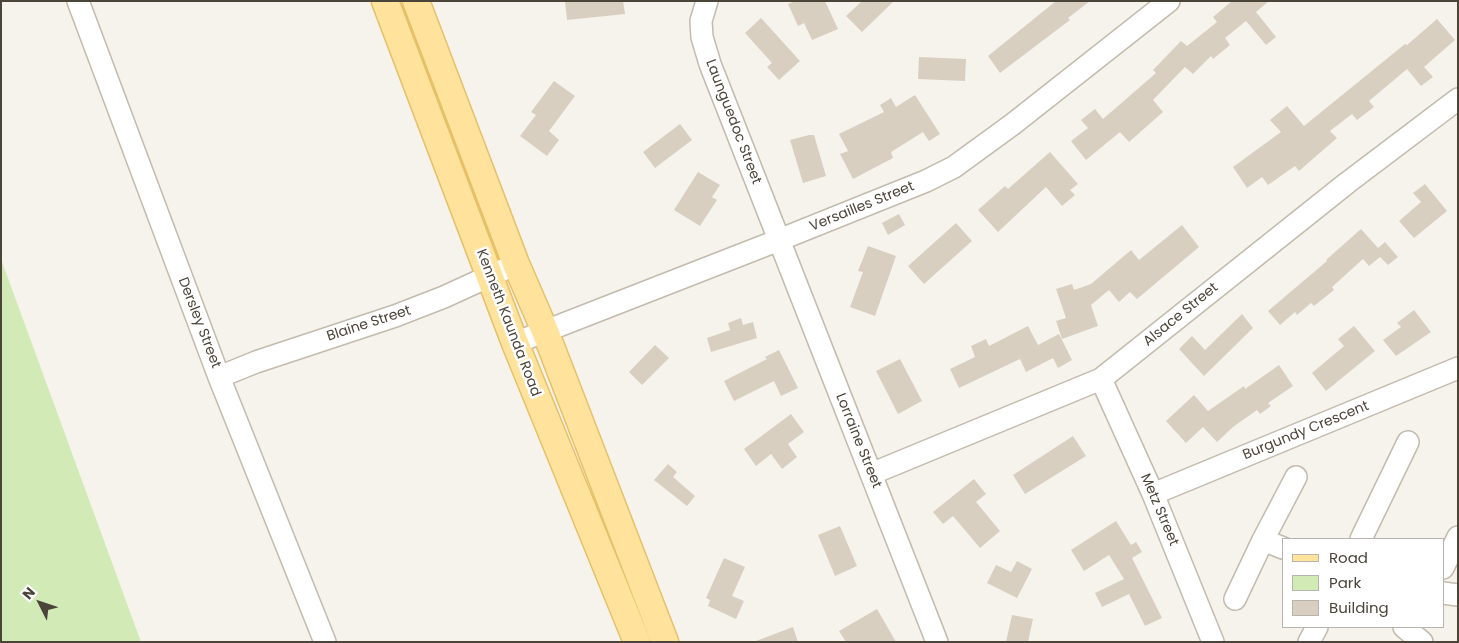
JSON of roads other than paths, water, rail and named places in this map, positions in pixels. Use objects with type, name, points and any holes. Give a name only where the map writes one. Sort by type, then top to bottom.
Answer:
[{"type":"main road","name":"Kenneth Kaunda Road","points":[[385,1],[515,343],[637,642]]},
{"type":"main road","name":"Kenneth Kaunda Road","points":[[416,1],[516,264],[545,331],[665,642]]},
{"type":"street","name":"Dersley Street","points":[[78,1],[219,378],[325,642]]},
{"type":"street","name":"Launguedoc Street","points":[[707,1],[701,21],[702,37],[710,64],[779,240]]},
{"type":"street","name":"Versailles Street","points":[[515,343],[779,240],[926,181],[954,167],[1006,130],[1169,1]]},
{"type":"street","name":"Alsace Street","points":[[871,474],[1101,379],[1347,183],[1458,99]]},
{"type":"street","name":"Lorraine Street","points":[[779,240],[937,642]]},
{"type":"street","name":"Blaine Street","points":[[219,378],[273,356],[395,316],[444,297],[516,264]]},
{"type":"street","name":"Burgundy Crescent","points":[[1153,494],[1458,368]]},
{"type":"street","name":"Metz Street","points":[[1101,379],[1153,494],[1213,642]]},
{"type":"street","points":[[1360,538],[1408,442]]},
{"type":"street","points":[[1234,599],[1296,477]]},
{"type":"street","points":[[1444,566],[1458,537]]},
{"type":"street","points":[[1263,540],[1282,548]]},
{"type":"street","points":[[1444,593],[1458,596]]},
{"type":"street","points":[[1310,642],[1317,628]]}]
